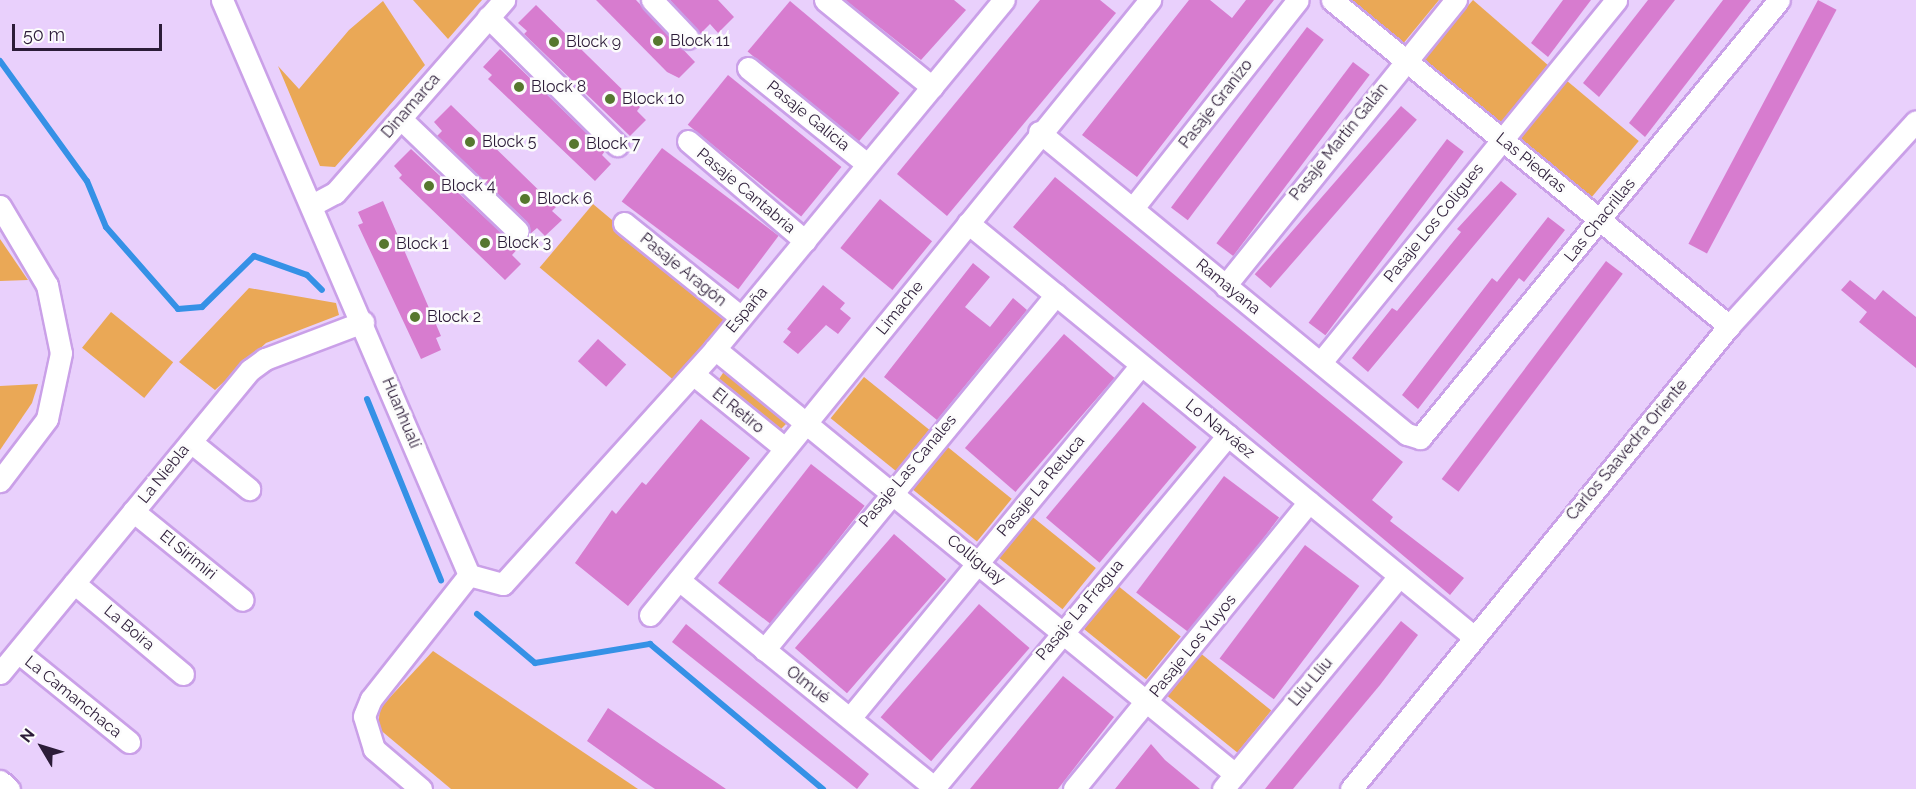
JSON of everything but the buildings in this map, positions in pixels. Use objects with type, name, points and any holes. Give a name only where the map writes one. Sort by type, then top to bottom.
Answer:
[{"type":"street","name":"Huanhualí","points":[[222,0],[363,322],[469,574]]},
{"type":"street","name":"Dinamarca","points":[[312,204],[335,193],[504,0]]},
{"type":"street","points":[[652,0],[688,38]]},
{"type":"street","points":[[825,0],[932,87]]},
{"type":"street","name":"Limache","points":[[650,615],[1039,132],[1150,0]]},
{"type":"street","name":"Pasaje Granizo","points":[[1133,208],[1298,0]]},
{"type":"street","name":"Las Piedras","points":[[1332,0],[1729,326]]},
{"type":"street","name":"Pasaje Martín Galán","points":[[1224,286],[1405,60],[1456,0]]},
{"type":"street","name":"Pasaje Los Coligues","points":[[1321,362],[1616,0]]},
{"type":"street","name":"Las Chacrillas","points":[[1420,438],[1779,0]]},
{"type":"street","name":"España","points":[[469,574],[502,584],[715,349],[932,87],[994,4]]},
{"type":"street","points":[[488,17],[617,145]]},
{"type":"street","name":"Pasaje Galicia","points":[[748,68],[867,164]]},
{"type":"street","points":[[400,118],[518,231]]},
{"type":"street","name":"Carlos Saavedra Oriente","points":[[1351,789],[1473,636],[1729,326],[1916,122]]},
{"type":"street","name":"Ramayana","points":[[1039,132],[1407,434],[1420,438]]},
{"type":"street","name":"Pasaje Cantabria","points":[[688,141],[805,241]]},
{"type":"street","points":[[0,206],[47,285],[61,353],[47,419],[0,481]]},
{"type":"street","name":"Pasaje Aragón","points":[[624,223],[741,317]]},
{"type":"street","name":"Lo Narváez","points":[[968,223],[1473,636]]},
{"type":"street","name":"Pasaje Las Canales","points":[[764,650],[890,492],[1056,295]]},
{"type":"street","name":"La Niebla","points":[[0,673],[191,442],[266,359],[363,322]]},
{"type":"street","name":"Colliguay","points":[[715,349],[1148,701],[1229,782]]},
{"type":"street","name":"Pasaje La Retuca","points":[[850,718],[1141,365]]},
{"type":"street","name":"El Retiro","points":[[693,374],[783,447]]},
{"type":"street","name":"Pasaje La Fragua","points":[[935,788],[1063,630],[1228,435]]},
{"type":"street","points":[[191,442],[249,489]]},
{"type":"street","name":"Pasaje Los Yuyos","points":[[1074,789],[1310,502]]},
{"type":"street","name":"El Sirimiri","points":[[133,511],[243,600]]},
{"type":"street","points":[[422,789],[374,748],[364,716],[371,699],[469,574]]},
{"type":"street","name":"Lliu Lliu","points":[[1229,782],[1399,576]]},
{"type":"street","name":"Olmué","points":[[680,580],[935,788]]},
{"type":"street","name":"La Boira","points":[[74,583],[183,674]]},
{"type":"street","name":"La Camanchaca","points":[[18,652],[129,742]]},
{"type":"street","points":[[0,782],[9,789]]},
{"type":"shaded area","points":[[413,0],[482,0],[448,39]]},
{"type":"shaded area","points":[[1348,0],[1439,0],[1402,45]]},
{"type":"shaded area","points":[[1473,0],[1553,70],[1502,128],[1422,58]]},
{"type":"shaded area","points":[[383,1],[425,65],[335,167],[320,166],[278,66],[299,89],[349,30]]},
{"type":"shaded area","points":[[1566,80],[1639,141],[1590,199],[1517,138]]},
{"type":"shaded area","points":[[593,204],[728,317],[674,381],[540,268]]},
{"type":"shaded area","points":[[0,239],[28,280],[0,281]]},
{"type":"shaded area","points":[[249,288],[336,303],[339,315],[266,343],[215,390],[179,362]]},
{"type":"shaded area","points":[[111,312],[173,362],[144,398],[82,348]]},
{"type":"shaded area","points":[[725,370],[789,421],[780,430],[719,379]]},
{"type":"shaded area","points":[[864,377],[929,430],[896,471],[831,418]]},
{"type":"shaded area","points":[[38,384],[32,403],[0,450],[0,386]]},
{"type":"shaded area","points":[[944,444],[1012,499],[977,541],[909,487]]},
{"type":"shaded area","points":[[1029,514],[1096,568],[1062,609],[996,555]]},
{"type":"shaded area","points":[[1117,585],[1181,637],[1146,679],[1082,628]]},
{"type":"shaded area","points":[[433,651],[638,789],[451,789],[378,728],[380,708]]},
{"type":"shaded area","points":[[1199,652],[1271,711],[1237,752],[1165,694]]},
{"type":"waterway","points":[[0,61],[87,181],[106,227],[178,309],[202,307],[254,256],[307,275],[322,290]]},
{"type":"waterway","points":[[367,399],[441,580]]},
{"type":"waterway","points":[[477,614],[535,663],[650,644],[823,789]]},
{"type":"place","name":"Block 11","points":[[658,41]]},
{"type":"place","name":"Block 9","points":[[554,42]]},
{"type":"place","name":"Block 8","points":[[519,87]]},
{"type":"place","name":"Block 10","points":[[610,99]]},
{"type":"place","name":"Block 5","points":[[470,142]]},
{"type":"place","name":"Block 7","points":[[574,144]]},
{"type":"place","name":"Block 4","points":[[429,186]]},
{"type":"place","name":"Block 6","points":[[525,199]]},
{"type":"place","name":"Block 3","points":[[485,243]]},
{"type":"place","name":"Block 1","points":[[384,244]]},
{"type":"place","name":"Block 2","points":[[415,317]]}]
